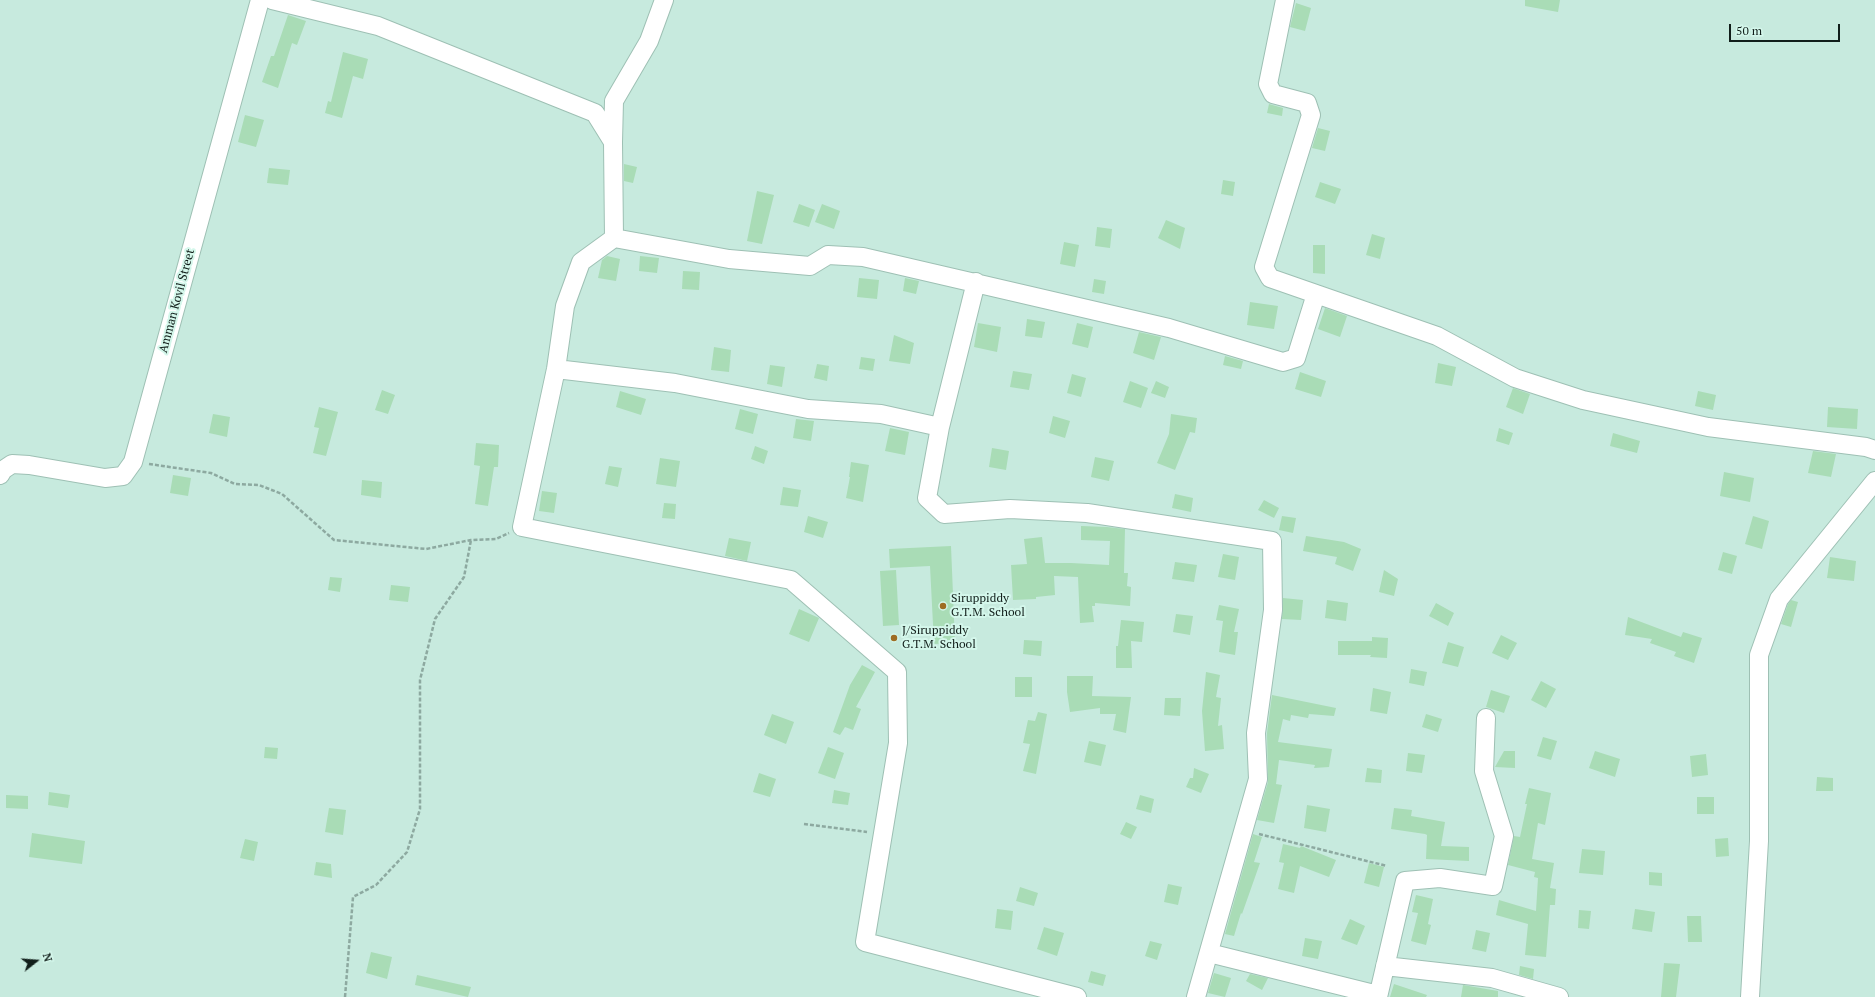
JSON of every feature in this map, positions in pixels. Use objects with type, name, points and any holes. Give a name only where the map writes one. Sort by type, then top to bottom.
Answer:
[{"type":"street","name":"Amman Kovil Street","points":[[1,470],[12,464],[29,465],[105,478],[123,476],[132,462],[260,0]]},
{"type":"street","points":[[272,0],[378,26],[595,113],[613,142]]},
{"type":"street","points":[[614,238],[614,101],[649,41],[664,0]]},
{"type":"street","points":[[1285,0],[1268,84],[1273,94],[1307,103],[1311,115],[1264,267],[1270,278],[1438,336],[1515,378],[1583,400],[1708,427],[1866,447],[1875,450]]},
{"type":"street","points":[[1077,997],[865,942],[898,743],[897,672],[797,585],[791,580],[522,527],[556,368],[565,306],[581,262],[614,238],[729,260],[810,266],[828,255],[863,257],[1169,328],[1283,362],[1296,358],[1316,294]]},
{"type":"street","points":[[976,282],[940,427],[927,498],[944,514],[1010,509],[1087,513],[1272,541],[1273,610],[1256,733],[1258,779],[1196,997]]},
{"type":"street","points":[[556,368],[675,383],[808,409],[881,414],[940,427]]},
{"type":"street","points":[[1750,997],[1758,842],[1759,655],[1779,598],[1875,481]]},
{"type":"street","points":[[1209,954],[1378,996],[1405,881],[1440,878],[1493,886],[1504,836],[1484,771],[1486,718]]},
{"type":"street","points":[[1385,966],[1492,978],[1559,996]]},
{"type":"path","points":[[132,462],[211,473],[235,484],[259,485],[282,494],[334,540],[426,549],[471,540],[496,540],[522,527]]},
{"type":"path","points":[[345,997],[353,897],[376,885],[408,852],[420,809],[420,680],[436,619],[464,577],[471,540]]},
{"type":"path","points":[[804,824],[883,834]]},
{"type":"path","points":[[1244,830],[1387,866]]},
{"type":"building","points":[[1525,0],[1560,0],[1558,12],[1525,6]]},
{"type":"building","points":[[1296,3],[1311,8],[1305,31],[1290,27]]},
{"type":"building","points":[[288,15],[306,21],[297,45],[292,43],[278,88],[262,82],[271,56],[274,56]]},
{"type":"building","points":[[343,52],[368,59],[363,79],[353,76],[342,118],[325,113],[328,101],[331,102]]},
{"type":"building","points":[[1269,104],[1283,108],[1282,116],[1267,113]]},
{"type":"building","points":[[245,115],[264,120],[256,147],[238,142]]},
{"type":"building","points":[[1318,128],[1330,131],[1325,151],[1312,148]]},
{"type":"building","points":[[624,164],[637,167],[633,183],[624,181]]},
{"type":"building","points":[[269,168],[290,170],[288,185],[267,183]]},
{"type":"building","points":[[1223,180],[1235,182],[1233,196],[1221,194]]},
{"type":"building","points":[[1320,182],[1341,189],[1335,204],[1315,197]]},
{"type":"building","points":[[757,191],[774,195],[762,244],[747,241]]},
{"type":"building","points":[[799,204],[815,210],[809,227],[793,222]]},
{"type":"building","points":[[822,204],[840,211],[834,229],[815,222]]},
{"type":"building","points":[[1166,220],[1185,228],[1180,249],[1158,238]]},
{"type":"building","points":[[1097,227],[1112,229],[1110,248],[1095,246]]},
{"type":"building","points":[[1372,234],[1385,238],[1380,259],[1366,255]]},
{"type":"building","points":[[1064,242],[1079,245],[1075,267],[1060,264]]},
{"type":"building","points":[[1313,245],[1325,245],[1325,274],[1313,273]]},
{"type":"building","points":[[607,256],[620,259],[616,281],[598,278],[602,260]]},
{"type":"building","points":[[640,256],[659,258],[657,273],[639,271]]},
{"type":"building","points":[[683,271],[700,272],[699,290],[682,289]]},
{"type":"building","points":[[859,278],[879,280],[877,299],[857,297]]},
{"type":"building","points":[[905,278],[919,281],[916,294],[903,291]]},
{"type":"building","points":[[1094,279],[1106,281],[1104,294],[1092,292]]},
{"type":"building","points":[[1250,302],[1278,306],[1274,329],[1247,325]]},
{"type":"building","points":[[1325,308],[1347,316],[1340,337],[1318,329]]},
{"type":"building","points":[[1027,319],[1045,322],[1042,338],[1025,336]]},
{"type":"building","points":[[978,323],[1001,327],[997,352],[974,347]]},
{"type":"building","points":[[1077,323],[1093,327],[1088,348],[1072,344]]},
{"type":"building","points":[[1139,332],[1161,337],[1154,360],[1133,353]]},
{"type":"building","points":[[894,335],[914,343],[910,364],[889,361]]},
{"type":"building","points":[[714,347],[731,350],[729,372],[711,370]]},
{"type":"building","points":[[1225,356],[1243,361],[1241,369],[1223,365]]},
{"type":"building","points":[[861,357],[875,359],[873,371],[859,369]]},
{"type":"building","points":[[1438,363],[1456,367],[1452,386],[1435,383]]},
{"type":"building","points":[[817,364],[829,366],[827,381],[814,378]]},
{"type":"building","points":[[770,365],[785,367],[782,387],[767,384]]},
{"type":"building","points":[[1013,371],[1032,374],[1029,390],[1010,387]]},
{"type":"building","points":[[1300,372],[1326,381],[1321,397],[1295,389]]},
{"type":"building","points":[[1072,374],[1086,378],[1081,397],[1067,393]]},
{"type":"building","points":[[1130,381],[1148,388],[1141,408],[1123,402]]},
{"type":"building","points":[[1156,381],[1169,387],[1165,398],[1151,393]]},
{"type":"building","points":[[1513,388],[1530,394],[1523,414],[1506,407]]},
{"type":"building","points":[[382,390],[395,395],[388,414],[375,410]]},
{"type":"building","points":[[620,391],[646,399],[641,415],[616,407]]},
{"type":"building","points":[[1698,391],[1716,395],[1713,410],[1695,406]]},
{"type":"building","points":[[319,407],[338,412],[326,456],[313,453],[319,428],[314,427]]},
{"type":"building","points":[[1828,407],[1858,409],[1857,429],[1827,427]]},
{"type":"building","points":[[740,409],[758,414],[753,434],[735,429]]},
{"type":"building","points":[[213,414],[230,417],[227,437],[209,433]]},
{"type":"building","points":[[1171,414],[1197,418],[1195,433],[1190,432],[1175,470],[1157,463],[1169,434]]},
{"type":"building","points":[[1053,416],[1070,421],[1065,438],[1049,433]]},
{"type":"building","points":[[796,419],[814,421],[811,441],[793,438]]},
{"type":"building","points":[[890,428],[909,432],[905,455],[885,451]]},
{"type":"building","points":[[1499,428],[1513,433],[1509,445],[1496,441]]},
{"type":"building","points":[[1613,433],[1640,441],[1637,453],[1610,446]]},
{"type":"building","points":[[476,443],[499,445],[498,467],[494,467],[488,506],[475,504],[480,466],[474,465]]},
{"type":"building","points":[[755,446],[768,451],[764,464],[751,459]]},
{"type":"building","points":[[992,448],[1009,451],[1006,470],[989,467]]},
{"type":"building","points":[[1813,451],[1836,454],[1831,477],[1808,473]]},
{"type":"building","points":[[1095,457],[1114,461],[1109,481],[1091,477]]},
{"type":"building","points":[[660,458],[680,461],[676,487],[656,484]]},
{"type":"building","points":[[851,462],[869,465],[863,502],[846,498]]},
{"type":"building","points":[[609,466],[622,468],[618,487],[605,484]]},
{"type":"building","points":[[1724,472],[1754,478],[1750,502],[1720,496]]},
{"type":"building","points":[[173,475],[191,478],[188,496],[170,493]]},
{"type":"building","points":[[362,480],[382,482],[381,498],[361,495]]},
{"type":"building","points":[[783,487],[801,490],[798,507],[780,505]]},
{"type":"building","points":[[542,491],[557,493],[554,513],[539,511]]},
{"type":"building","points":[[1175,494],[1193,498],[1191,512],[1172,508]]},
{"type":"building","points":[[1264,500],[1279,508],[1274,518],[1258,510]]},
{"type":"building","points":[[664,503],[676,504],[675,519],[662,518]]},
{"type":"building","points":[[808,516],[828,522],[823,538],[804,532]]},
{"type":"building","points":[[1282,516],[1296,518],[1293,533],[1279,530]]},
{"type":"building","points":[[1753,516],[1769,521],[1762,549],[1745,544]]},
{"type":"building","points":[[1081,526],[1125,529],[1124,573],[1128,573],[1127,586],[1131,587],[1130,606],[1095,603],[1095,606],[1092,606],[1094,622],[1080,623],[1078,577],[1054,576],[1055,595],[1036,597],[1036,599],[1013,600],[1011,565],[1027,564],[1024,539],[1042,537],[1045,563],[1109,565],[1110,541],[1081,540]]},
{"type":"building","points":[[1306,536],[1344,542],[1361,549],[1353,571],[1335,564],[1337,557],[1303,551]]},
{"type":"building","points":[[729,538],[751,542],[747,561],[725,556]]},
{"type":"building","name":"Siruppiddy G.T.M. School","points":[[951,546],[955,643],[934,644],[930,566],[890,568],[889,549]]},
{"type":"building","points":[[1723,552],[1737,556],[1732,574],[1718,570]]},
{"type":"building","points":[[1223,554],[1239,557],[1235,580],[1218,577]]},
{"type":"building","points":[[1830,557],[1856,561],[1854,581],[1827,578]]},
{"type":"building","points":[[1175,562],[1197,565],[1194,582],[1172,579]]},
{"type":"building","points":[[896,570],[899,625],[883,626],[880,571]]},
{"type":"building","points":[[1384,570],[1398,579],[1394,596],[1379,592]]},
{"type":"building","points":[[330,577],[342,578],[340,592],[328,590]]},
{"type":"building","points":[[391,585],[410,587],[408,602],[389,600]]},
{"type":"building","points":[[1283,598],[1303,600],[1301,620],[1282,619]]},
{"type":"building","points":[[1327,600],[1348,603],[1346,621],[1325,618]]},
{"type":"building","points":[[1791,600],[1798,602],[1791,627],[1781,624],[1788,604]]},
{"type":"building","points":[[1436,603],[1454,613],[1448,626],[1429,616]]},
{"type":"building","points":[[1219,605],[1239,609],[1234,632],[1238,632],[1235,655],[1219,652],[1223,621],[1216,620]]},
{"type":"building","points":[[799,609],[819,618],[809,642],[789,634]]},
{"type":"building","points":[[1176,614],[1193,616],[1190,635],[1173,632]]},
{"type":"building","points":[[1628,617],[1681,637],[1683,632],[1702,638],[1694,663],[1674,656],[1676,652],[1650,643],[1652,639],[1625,635]]},
{"type":"building","points":[[1121,620],[1144,622],[1142,642],[1131,641],[1132,668],[1116,668],[1116,646],[1118,646]]},
{"type":"building","points":[[1501,635],[1517,643],[1508,660],[1492,653]]},
{"type":"building","points":[[1372,637],[1388,638],[1387,658],[1370,657],[1371,655],[1338,655],[1338,641],[1372,641]]},
{"type":"building","points":[[1024,640],[1042,641],[1041,656],[1023,654]]},
{"type":"building","points":[[1448,642],[1464,647],[1458,667],[1442,663]]},
{"type":"building","points":[[862,665],[875,672],[856,707],[861,709],[853,730],[845,727],[840,735],[833,732],[850,685]]},
{"type":"building","points":[[1411,669],[1427,672],[1424,686],[1409,683]]},
{"type":"building","points":[[1206,672],[1220,675],[1216,697],[1221,698],[1218,726],[1222,725],[1224,749],[1205,751],[1202,711]]},
{"type":"building","points":[[1067,676],[1093,676],[1092,696],[1131,697],[1126,733],[1113,730],[1116,714],[1100,714],[1100,708],[1070,712],[1067,692]]},
{"type":"building","points":[[1015,677],[1032,677],[1032,697],[1015,697]]},
{"type":"building","points":[[1541,681],[1556,689],[1546,708],[1531,700]]},
{"type":"building","points":[[1373,688],[1391,692],[1387,714],[1370,711]]},
{"type":"building","points":[[1491,690],[1510,696],[1504,713],[1486,707]]},
{"type":"building","points":[[1272,695],[1336,708],[1334,716],[1309,714],[1308,718],[1291,715],[1290,721],[1283,719],[1278,742],[1332,749],[1329,767],[1314,768],[1315,765],[1279,760],[1276,784],[1282,785],[1274,823],[1257,820],[1268,782],[1267,733]]},
{"type":"building","points":[[1165,698],[1181,698],[1180,716],[1164,715]]},
{"type":"building","points":[[1038,712],[1047,714],[1036,774],[1023,771],[1030,744],[1023,743],[1028,720],[1035,721]]},
{"type":"building","points":[[772,714],[794,722],[786,744],[764,735]]},
{"type":"building","points":[[1426,714],[1442,719],[1438,732],[1422,727]]},
{"type":"building","points":[[1543,737],[1557,741],[1551,760],[1537,756]]},
{"type":"building","points":[[1089,741],[1106,745],[1101,766],[1084,762]]},
{"type":"building","points":[[265,747],[278,748],[277,759],[264,758]]},
{"type":"building","points":[[828,747],[844,753],[835,779],[818,773]]},
{"type":"building","points":[[1504,751],[1515,751],[1515,768],[1495,767]]},
{"type":"building","points":[[1595,751],[1620,759],[1615,777],[1589,768]]},
{"type":"building","points":[[1408,753],[1425,755],[1422,773],[1406,771]]},
{"type":"building","points":[[1706,754],[1708,775],[1692,777],[1690,756]]},
{"type":"building","points":[[1194,768],[1209,774],[1201,793],[1186,787],[1190,778],[1193,778]]},
{"type":"building","points":[[1367,768],[1382,770],[1381,783],[1365,782]]},
{"type":"building","points":[[759,773],[776,779],[770,797],[753,792]]},
{"type":"building","points":[[1817,777],[1833,778],[1833,791],[1816,791]]},
{"type":"building","points":[[1529,788],[1551,793],[1545,825],[1538,823],[1532,859],[1554,863],[1550,888],[1556,889],[1555,905],[1550,905],[1546,957],[1525,955],[1528,924],[1496,915],[1499,900],[1536,911],[1538,878],[1534,877],[1535,872],[1508,865],[1514,836],[1520,837]]},
{"type":"building","points":[[834,790],[850,793],[848,805],[832,803]]},
{"type":"building","points":[[49,792],[70,795],[68,808],[48,805]]},
{"type":"building","points":[[6,795],[28,796],[28,809],[6,808]]},
{"type":"building","points":[[1140,795],[1154,799],[1151,813],[1136,809]]},
{"type":"building","points":[[1697,797],[1714,797],[1714,814],[1697,814]]},
{"type":"building","points":[[1307,805],[1330,809],[1326,832],[1304,828]]},
{"type":"building","points":[[329,808],[346,810],[343,835],[325,832]]},
{"type":"building","points":[[1394,808],[1412,810],[1411,816],[1445,822],[1441,846],[1469,847],[1469,861],[1426,859],[1427,835],[1391,829]]},
{"type":"building","points":[[1126,822],[1137,827],[1131,839],[1120,834]]},
{"type":"building","points":[[32,833],[85,841],[82,864],[29,857]]},
{"type":"building","points":[[1253,834],[1262,837],[1254,862],[1260,863],[1234,936],[1225,934]]},
{"type":"building","points":[[1728,838],[1729,856],[1716,857],[1715,839]]},
{"type":"building","points":[[245,839],[258,842],[254,861],[240,858]]},
{"type":"building","points":[[1283,844],[1300,848],[1301,846],[1336,860],[1329,877],[1300,866],[1294,893],[1278,889],[1284,863],[1279,862]]},
{"type":"building","points":[[1582,849],[1605,851],[1603,875],[1579,873]]},
{"type":"building","points":[[316,862],[331,864],[332,878],[314,875]]},
{"type":"building","points":[[1369,863],[1384,867],[1379,887],[1364,883]]},
{"type":"building","points":[[1649,872],[1662,873],[1662,886],[1649,885]]},
{"type":"building","points":[[1168,884],[1182,887],[1178,905],[1164,902]]},
{"type":"building","points":[[1020,887],[1038,893],[1034,906],[1016,901]]},
{"type":"building","points":[[1416,895],[1433,899],[1428,924],[1431,925],[1426,945],[1411,941],[1418,913],[1412,912]]},
{"type":"building","points":[[997,909],[1013,911],[1011,930],[995,928]]},
{"type":"building","points":[[1635,909],[1655,912],[1652,932],[1632,929]]},
{"type":"building","points":[[1579,910],[1591,911],[1589,929],[1578,928]]},
{"type":"building","points":[[1687,916],[1701,916],[1702,942],[1688,942]]},
{"type":"building","points":[[1350,919],[1365,926],[1357,945],[1341,939]]},
{"type":"building","points":[[1044,927],[1064,933],[1057,956],[1037,949]]},
{"type":"building","points":[[1476,930],[1490,933],[1486,952],[1472,949]]},
{"type":"building","points":[[1305,938],[1322,941],[1318,959],[1302,956]]},
{"type":"building","points":[[1150,941],[1162,944],[1157,960],[1145,956]]},
{"type":"building","points":[[371,952],[392,957],[387,979],[366,973]]},
{"type":"building","points":[[1664,963],[1680,964],[1676,997],[1661,997]]},
{"type":"building","points":[[1520,966],[1534,969],[1533,979],[1519,975]]},
{"type":"building","points":[[1091,971],[1106,975],[1103,986],[1088,982]]},
{"type":"building","points":[[1214,973],[1231,978],[1225,997],[1208,993]]},
{"type":"building","points":[[1250,974],[1268,978],[1262,990],[1246,981]]},
{"type":"building","points":[[417,975],[471,987],[468,997],[415,985]]},
{"type":"building","points":[[1394,984],[1427,995],[1426,997],[1390,997]]},
{"type":"building","points":[[1463,985],[1498,991],[1498,997],[1461,997]]},
{"type":"place","name":"Siruppiddy G.T.M. School","points":[[943,606]]},
{"type":"place","name":"J/Siruppiddy G.T.M. School","points":[[894,638]]}]
